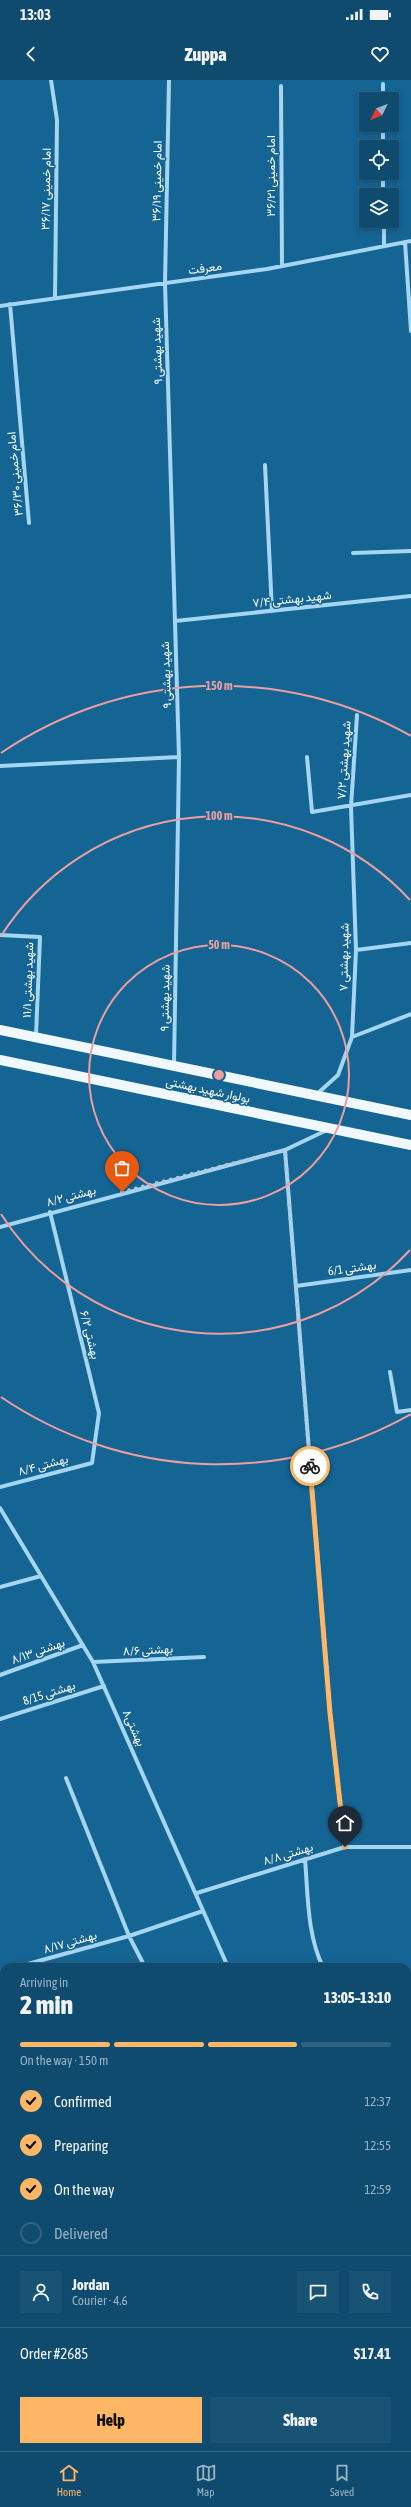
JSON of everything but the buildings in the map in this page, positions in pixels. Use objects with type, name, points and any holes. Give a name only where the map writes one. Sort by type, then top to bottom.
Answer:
[{"type":"main road","name":"بولوار شهید بهشتی","points":[[0,1030],[411,1115]]},
{"type":"main road","name":"بولوار شهید بهشتی","points":[[0,1060],[329,1129],[411,1144]]},
{"type":"street","name":"امام خمینی ۳۶/۱۷","points":[[51,80],[57,120],[55,298]]},
{"type":"street","name":"امام خمینی ۳۶/۱۹","points":[[165,283],[169,80]]},
{"type":"street","points":[[383,84],[383,92]]},
{"type":"street","name":"امام خمینی ۳۶/۲۱","points":[[281,86],[282,266]]},
{"type":"street","points":[[384,228],[384,246]]},
{"type":"street","name":"معرفت","points":[[0,306],[282,266],[411,241]]},
{"type":"street","points":[[405,242],[411,331]]},
{"type":"street","name":"شهید بهشتی ۹","points":[[165,283],[179,757],[174,1066]]},
{"type":"street","name":"امام خمینی ۳۶/۳۰","points":[[10,304],[29,523]]},
{"type":"street","points":[[265,465],[272,611]]},
{"type":"street","points":[[353,553],[411,551]]},
{"type":"street","name":"شهید بهشتی ۷/۴","points":[[175,621],[411,596]]},
{"type":"street","name":"شهید بهشتی ۷/۲","points":[[351,807],[357,715]]},
{"type":"street","points":[[0,766],[179,757]]},
{"type":"street","points":[[307,757],[312,812],[351,807],[411,795]]},
{"type":"street","name":"شهید بهشتی ۷","points":[[315,1096],[338,1075],[352,1037],[356,950],[351,807]]},
{"type":"street","name":"شهید بهشتی ۱۱/۱","points":[[0,936],[40,937],[36,1038]]},
{"type":"street","points":[[356,950],[411,943]]},
{"type":"street","points":[[352,1037],[411,1014]]},
{"type":"street","name":"بهشتی ۸/۲","points":[[0,1227],[50,1212],[285,1150],[329,1129]]},
{"type":"street","points":[[285,1150],[329,1697],[345,1847]]},
{"type":"street","name":"بهشتی ۶/۲","points":[[50,1212],[99,1413],[92,1463]]},
{"type":"street","name":"بهشتی 6/1","points":[[296,1286],[411,1270]]},
{"type":"street","points":[[390,1372],[397,1412],[411,1410]]},
{"type":"street","name":"بهشتی ۸/۴","points":[[0,1487],[92,1463]]},
{"type":"street","name":"بهشتی۸","points":[[0,1508],[93,1662],[197,1893],[203,1911],[226,1963]]},
{"type":"street","points":[[0,1587],[41,1576]]},
{"type":"street","name":"بهشتی ۸/۱۳","points":[[0,1675],[83,1645]]},
{"type":"street","name":"بهشتی ۸/۶","points":[[93,1662],[204,1657]]},
{"type":"street","name":"بهشتی 8/15","points":[[0,1719],[104,1686]]},
{"type":"street","points":[[66,1778],[129,1936],[143,1963]]},
{"type":"street","name":"بهشتی ۸/۸","points":[[197,1893],[345,1847],[411,1847]]},
{"type":"street","points":[[305,1859],[311,1924],[317,1956],[321,1963]]},
{"type":"street","name":"بهشتی ۸/۱۷","points":[[31,1963],[129,1936],[203,1911]]},
{"type":"way so far","points":[[122,1192],[285,1150],[310,1466]]},
{"type":"route","points":[[310,1466],[330,1713],[345,1847]]}]
